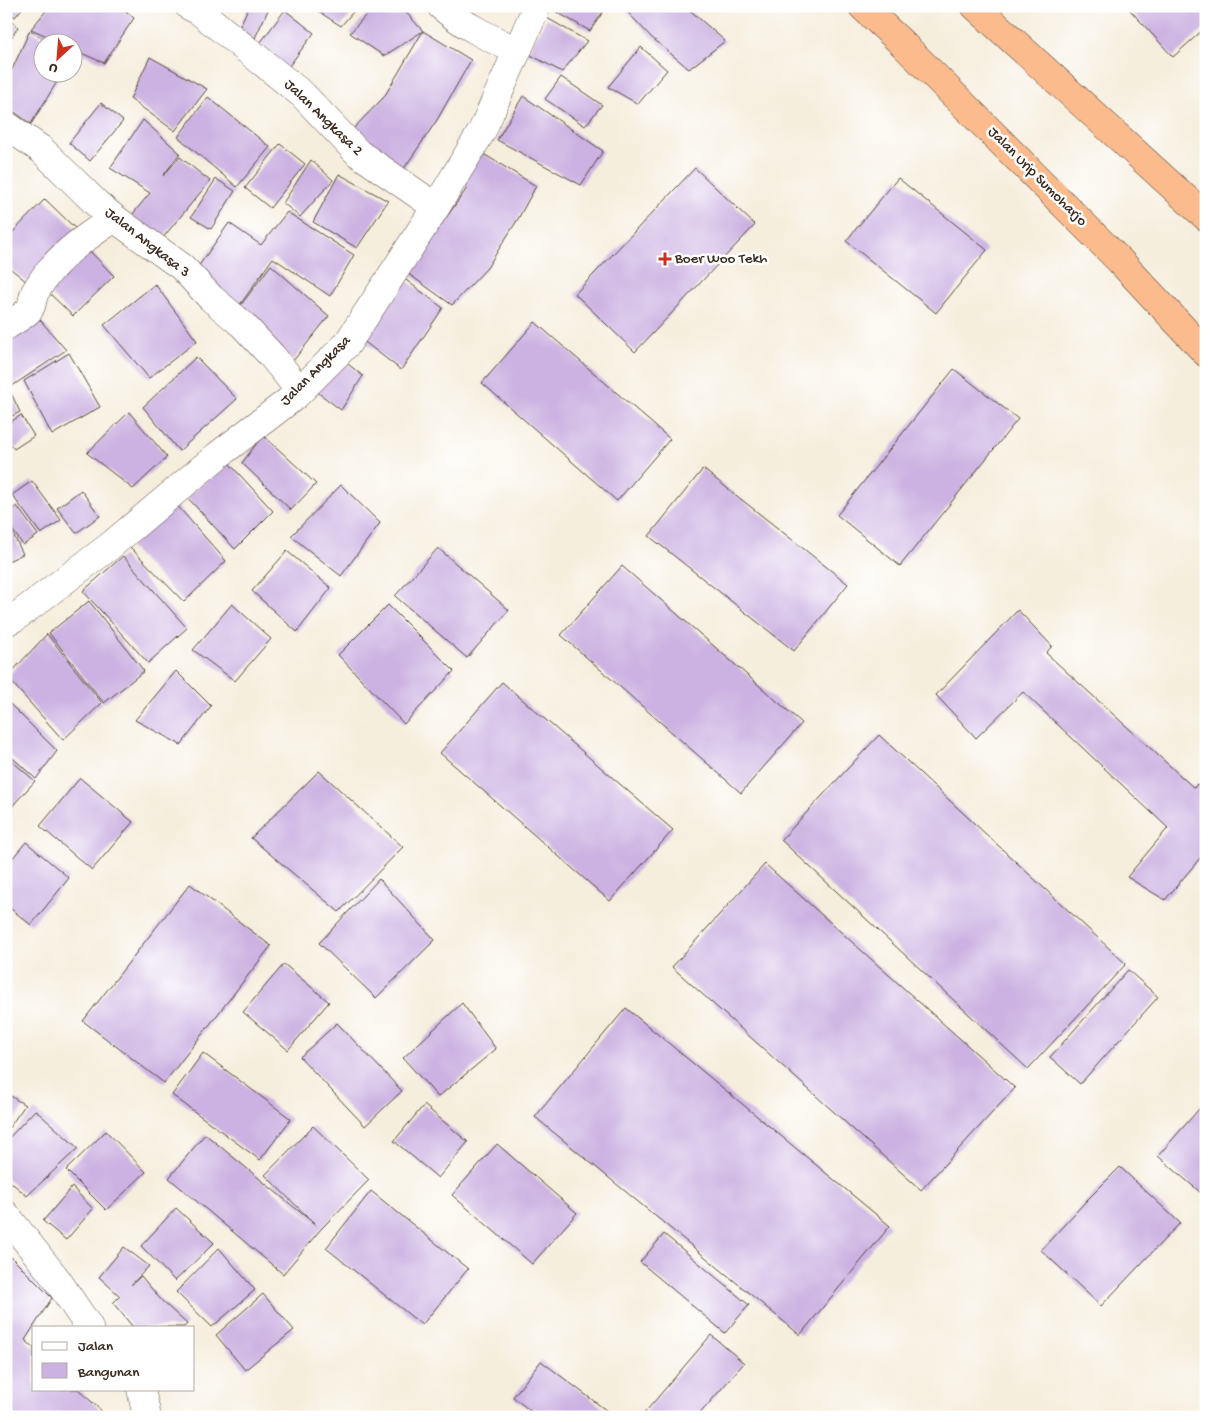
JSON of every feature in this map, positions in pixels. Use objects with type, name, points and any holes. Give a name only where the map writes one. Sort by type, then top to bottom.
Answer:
[{"type":"highway","name":"Jalan Urip Sumoharjo","points":[[862,6],[904,45],[1120,261],[1206,353]]},
{"type":"highway","points":[[975,6],[1206,217]]},
{"type":"street","name":"Jalan Angkasa 2","points":[[189,6],[199,11],[303,95],[358,153],[436,208]]},
{"type":"street","points":[[441,6],[452,16],[474,30],[517,51]]},
{"type":"street","name":"Jalan Angkasa","points":[[6,622],[16,617],[110,546],[217,456],[300,391],[347,344],[436,208],[482,131],[537,6]]},
{"type":"street","name":"Jalan Angkasa 3","points":[[6,125],[42,150],[114,218],[182,267],[211,298],[248,331],[272,356],[300,391]]},
{"type":"street","points":[[6,326],[30,310],[34,294],[52,267],[68,252],[114,218]]},
{"type":"street","points":[[6,1215],[58,1281],[88,1326]]},
{"type":"street","points":[[141,1390],[148,1417]]},
{"type":"building","points":[[6,6],[24,6],[15,17],[6,10]]},
{"type":"building","points":[[50,6],[120,6],[134,18],[104,63],[82,53],[82,32],[38,32],[31,29]]},
{"type":"building","points":[[249,6],[270,6],[254,40],[237,32]]},
{"type":"building","points":[[315,6],[358,6],[341,26],[313,8]]},
{"type":"building","points":[[374,6],[400,6],[423,31],[384,56],[350,33]]},
{"type":"building","points":[[546,6],[607,6],[590,31]]},
{"type":"building","points":[[622,6],[685,6],[725,41],[689,69],[651,37]]},
{"type":"building","points":[[1133,6],[1206,6],[1206,27],[1173,57],[1130,10]]},
{"type":"building","points":[[285,10],[314,33],[286,70],[257,47]]},
{"type":"building","points":[[6,17],[18,27],[6,46]]},
{"type":"building","points":[[547,18],[587,41],[562,72],[527,53]]},
{"type":"building","points":[[30,30],[33,32],[32,82],[57,82],[31,124],[6,106],[6,83]]},
{"type":"building","points":[[423,31],[471,60],[437,120],[401,173],[346,136],[384,97]]},
{"type":"building","points":[[641,47],[667,70],[638,104],[608,87]]},
{"type":"building","points":[[150,57],[207,89],[175,131],[130,99]]},
{"type":"building","points":[[561,77],[602,105],[585,126],[545,99]]},
{"type":"building","points":[[523,96],[603,151],[581,185],[497,140]]},
{"type":"building","points":[[208,97],[270,147],[237,187],[178,137]]},
{"type":"building","points":[[101,103],[123,121],[90,161],[69,143]]},
{"type":"building","points":[[143,120],[180,153],[163,176],[180,157],[210,181],[156,246],[127,221],[150,193],[110,168]]},
{"type":"building","points":[[280,144],[305,164],[270,208],[245,188]]},
{"type":"building","points":[[477,150],[536,186],[487,268],[452,305],[403,270],[436,232],[467,188],[458,182]]},
{"type":"building","points":[[311,160],[333,180],[300,217],[283,203]]},
{"type":"building","name":"Boer Woo Tekh","points":[[695,168],[755,225],[635,352],[575,294]]},
{"type":"building","points":[[339,174],[388,201],[357,248],[313,222]]},
{"type":"building","points":[[898,178],[987,250],[936,313],[846,241]]},
{"type":"building","points":[[216,179],[235,191],[211,229],[191,217]]},
{"type":"building","points":[[45,199],[80,233],[32,286],[6,265],[6,239]]},
{"type":"building","points":[[287,212],[354,255],[330,296],[273,258],[239,306],[193,274],[229,223],[261,245]]},
{"type":"building","points":[[85,246],[114,276],[73,316],[43,287]]},
{"type":"building","points":[[271,265],[329,316],[293,361],[235,313]]},
{"type":"building","points":[[402,277],[443,308],[401,370],[361,339]]},
{"type":"building","points":[[155,284],[197,341],[149,378],[104,325]]},
{"type":"building","points":[[35,314],[66,350],[6,390],[6,331]]},
{"type":"building","points":[[535,322],[670,439],[617,501],[482,383]]},
{"type":"building","points":[[69,353],[100,407],[52,435],[24,381]]},
{"type":"building","points":[[338,356],[363,376],[341,410],[312,388]]},
{"type":"building","points":[[196,357],[237,399],[179,451],[143,407]]},
{"type":"building","points":[[954,369],[1018,419],[900,566],[837,515]]},
{"type":"building","points":[[11,393],[20,412],[6,419],[6,395]]},
{"type":"building","points":[[129,412],[167,457],[133,489],[87,453]]},
{"type":"building","points":[[21,415],[34,436],[14,449],[6,438],[6,425]]},
{"type":"building","points":[[263,435],[316,484],[291,510],[242,463]]},
{"type":"building","points":[[228,462],[273,511],[235,549],[187,497]]},
{"type":"building","points":[[703,469],[848,584],[794,651],[649,536]]},
{"type":"building","points":[[32,481],[61,520],[41,534],[12,495]]},
{"type":"building","points":[[341,485],[380,523],[341,576],[291,536]]},
{"type":"building","points":[[81,490],[100,516],[76,533],[57,508]]},
{"type":"building","points":[[174,502],[226,561],[184,602],[130,547]]},
{"type":"building","points":[[17,506],[38,535],[23,545],[6,521],[6,514]]},
{"type":"building","points":[[9,526],[23,554],[6,562],[6,527]]},
{"type":"building","points":[[438,548],[509,610],[467,658],[395,596]]},
{"type":"building","points":[[287,551],[331,588],[297,632],[252,591]]},
{"type":"building","points":[[123,556],[187,628],[148,663],[83,591]]},
{"type":"building","points":[[622,566],[802,723],[741,793],[561,635]]},
{"type":"building","points":[[89,601],[144,671],[104,703],[49,633]]},
{"type":"building","points":[[232,604],[271,639],[235,681],[193,650]]},
{"type":"building","points":[[388,605],[454,671],[404,724],[338,655]]},
{"type":"building","points":[[1018,610],[1052,646],[1046,653],[1194,788],[1197,784],[1206,792],[1206,851],[1165,900],[1127,877],[1168,828],[1023,692],[976,738],[936,695]]},
{"type":"building","points":[[47,634],[102,703],[63,740],[7,677]]},
{"type":"building","points":[[176,671],[211,706],[181,745],[135,720]]},
{"type":"building","points":[[502,682],[673,830],[610,901],[440,753]]},
{"type":"building","points":[[6,700],[57,751],[36,779],[6,752]]},
{"type":"building","points":[[879,735],[1126,964],[1028,1069],[781,840]]},
{"type":"building","points":[[6,756],[35,781],[6,813]]},
{"type":"building","points":[[319,771],[403,847],[339,912],[251,838]]},
{"type":"building","points":[[80,778],[133,822],[92,870],[40,826]]},
{"type":"building","points":[[26,842],[69,878],[31,925],[6,905],[6,866]]},
{"type":"building","points":[[765,864],[1015,1088],[921,1190],[672,967]]},
{"type":"building","points":[[379,879],[435,940],[376,998],[319,943]]},
{"type":"building","points":[[190,884],[271,946],[164,1083],[83,1021]]},
{"type":"building","points":[[284,964],[329,1002],[288,1050],[243,1012]]},
{"type":"building","points":[[1128,970],[1158,997],[1080,1084],[1050,1057]]},
{"type":"building","points":[[462,1003],[496,1049],[438,1097],[403,1058]]},
{"type":"building","points":[[626,1008],[890,1226],[800,1335],[535,1117]]},
{"type":"building","points":[[337,1023],[402,1091],[365,1126],[300,1057]]},
{"type":"building","points":[[203,1053],[291,1119],[260,1160],[172,1095]]},
{"type":"building","points":[[6,1093],[25,1105],[6,1132]]},
{"type":"building","points":[[1206,1101],[1206,1188],[1201,1193],[1158,1156]]},
{"type":"building","points":[[424,1105],[468,1142],[438,1178],[394,1141]]},
{"type":"building","points":[[35,1110],[78,1148],[27,1196],[6,1178],[6,1141]]},
{"type":"building","points":[[313,1126],[369,1180],[321,1229],[283,1274],[169,1178],[205,1134],[317,1226],[265,1175]]},
{"type":"building","points":[[106,1131],[146,1172],[106,1210],[66,1170]]},
{"type":"building","points":[[497,1144],[577,1213],[532,1264],[452,1195]]},
{"type":"building","points":[[1120,1167],[1180,1223],[1101,1306],[1041,1250]]},
{"type":"building","points":[[72,1187],[93,1209],[66,1240],[43,1221]]},
{"type":"building","points":[[371,1191],[468,1269],[422,1325],[326,1248]]},
{"type":"building","points":[[176,1208],[214,1243],[175,1281],[141,1246]]},
{"type":"building","points":[[664,1234],[749,1305],[725,1333],[640,1262]]},
{"type":"building","points":[[124,1247],[149,1266],[131,1285],[141,1276],[162,1301],[187,1324],[185,1326],[132,1326],[113,1303],[120,1296],[99,1277]]},
{"type":"building","points":[[219,1248],[255,1290],[212,1327],[176,1292]]},
{"type":"building","points":[[6,1252],[52,1298],[34,1326],[32,1326],[25,1340],[32,1346],[32,1390],[79,1390],[108,1417],[6,1417]]},
{"type":"building","points":[[263,1294],[294,1330],[245,1370],[216,1335]]},
{"type":"building","points":[[711,1335],[744,1363],[697,1417],[641,1417]]},
{"type":"building","points":[[541,1361],[615,1417],[538,1417],[513,1397]]},
{"type":"place","name":"Boer Woo Tekh","points":[[665,259]]}]
